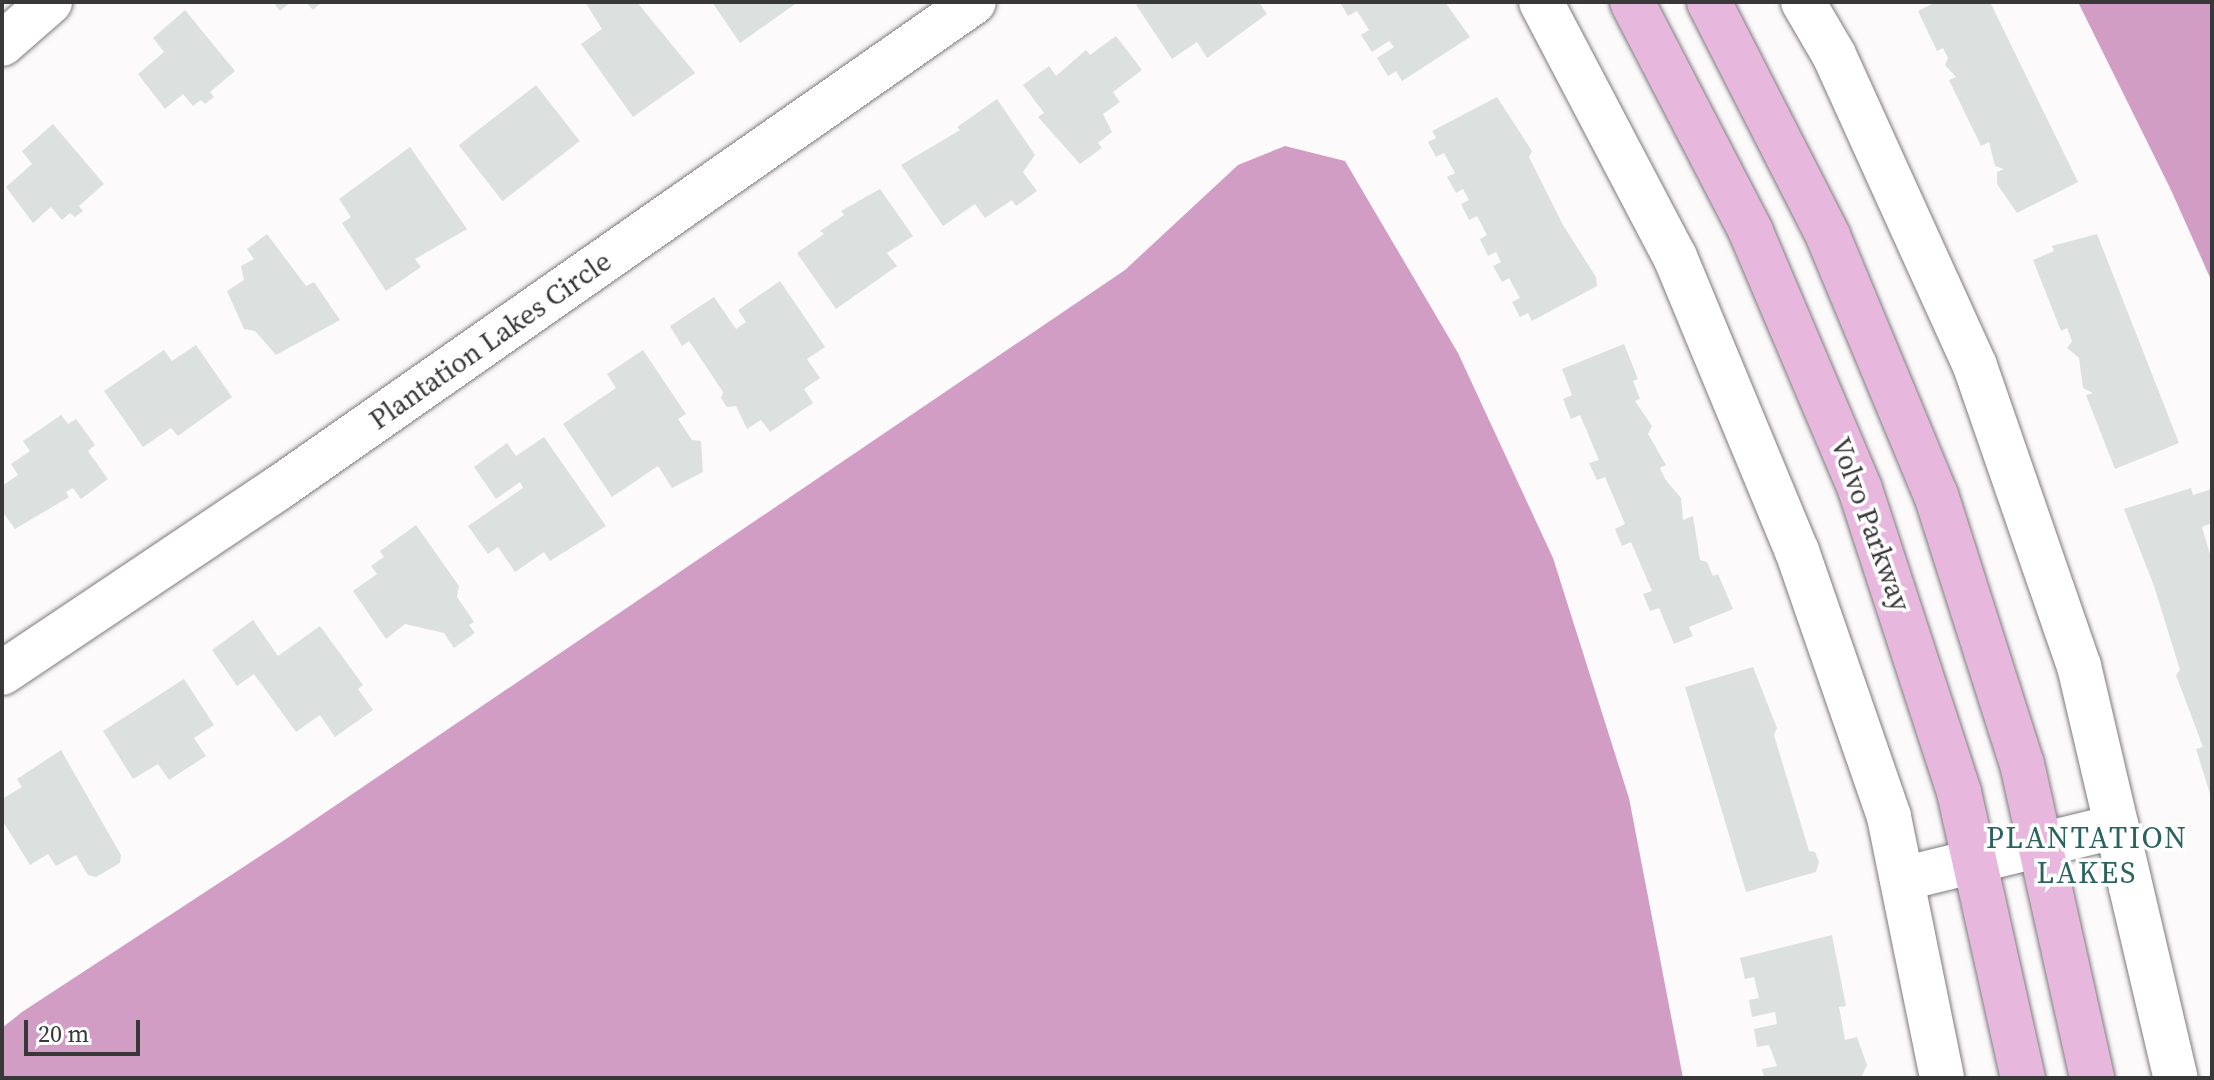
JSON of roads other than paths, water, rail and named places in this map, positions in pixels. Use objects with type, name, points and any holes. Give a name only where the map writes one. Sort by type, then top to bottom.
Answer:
[{"type":"main road","name":"Volvo Parkway","points":[[1632,2],[1751,232],[1814,375],[1907,622],[1977,860],[2023,1078]]},
{"type":"main road","points":[[1709,2],[1767,109],[1886,367],[1981,629],[2042,844],[2092,1078]]},
{"type":"street","points":[[2,44],[50,2]]},
{"type":"street","name":"Plantation Lakes Circle","points":[[2,673],[277,489],[974,2]]},
{"type":"street","points":[[1541,2],[1675,257],[1797,551],[1889,817],[1942,1078]]},
{"type":"street","points":[[1803,2],[1834,55],[1975,366],[2079,666],[2176,1078]]},
{"type":"street","points":[[1902,879],[2117,826]]},
{"type":"district","name":"PLANTATION LAKES","points":[[2087,855]]}]
